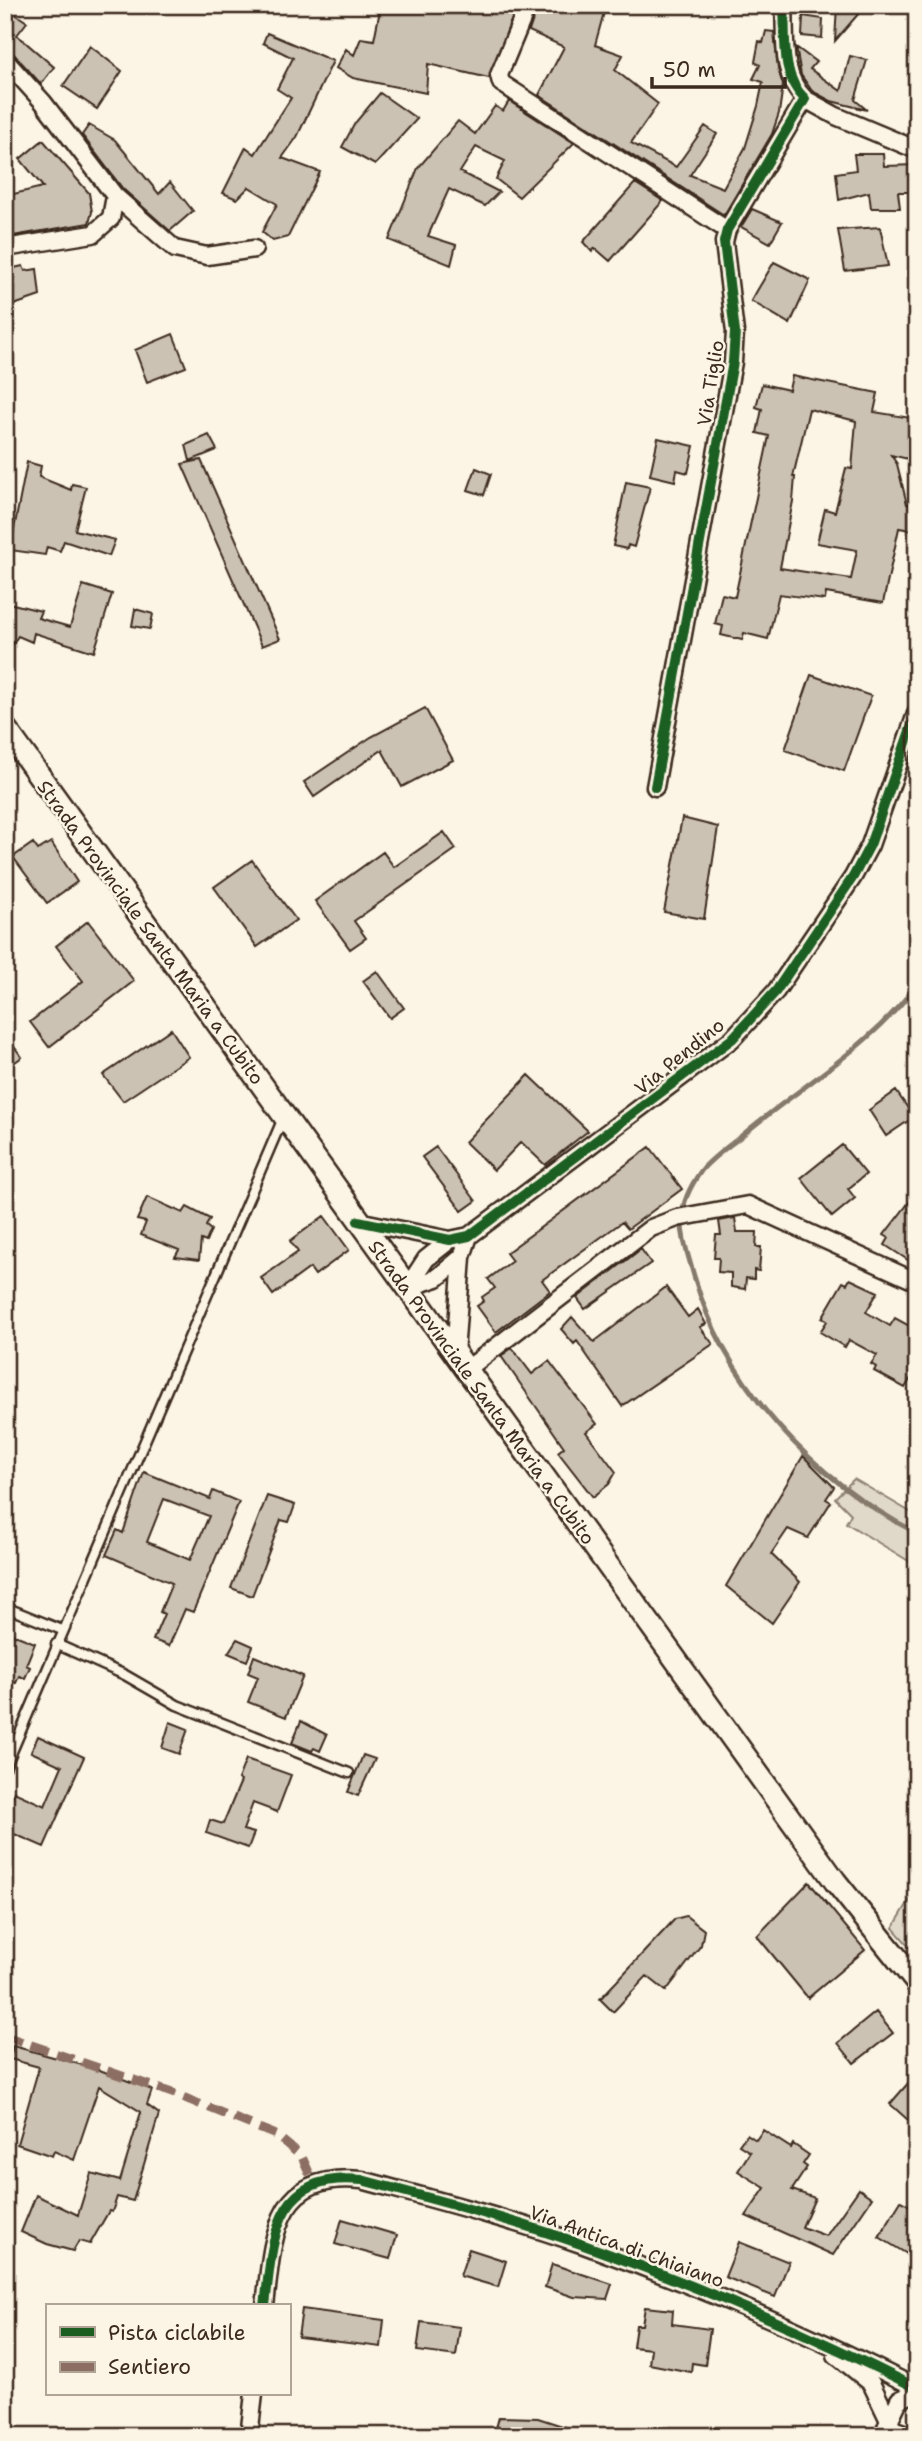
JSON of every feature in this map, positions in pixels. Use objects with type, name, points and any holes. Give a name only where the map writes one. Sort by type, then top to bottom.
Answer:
[{"type":"main road","name":"Strada Provinciale Santa Maria a Cubito","points":[[5,728],[835,1881],[917,1983]]},
{"type":"street","points":[[528,5],[499,75],[501,83],[727,230],[804,99]]},
{"type":"street","points":[[784,5],[788,72],[792,84],[804,99],[836,116],[917,150]]},
{"type":"street","points":[[5,60],[43,102],[114,196],[175,249],[207,256],[254,249]]},
{"type":"street","points":[[5,248],[93,234],[111,218],[114,196]]},
{"type":"street","name":"Via Tiglio","points":[[655,787],[733,362],[735,332],[724,242],[727,230]]},
{"type":"street","name":"Via Pendino","points":[[358,1221],[450,1240],[469,1236],[732,1039],[776,991],[853,877],[870,845],[917,711]]},
{"type":"street","points":[[461,1362],[651,1228],[683,1217],[748,1205],[917,1282]]},
{"type":"street","points":[[461,1362],[462,1257],[469,1236]]},
{"type":"street","name":"Via Pendino","points":[[407,1288],[426,1259],[450,1240]]},
{"type":"street","points":[[407,1288],[437,1278],[462,1257]]},
{"type":"street","name":"Via Antica di Chiaiano","points":[[265,2304],[272,2248],[284,2211],[296,2195],[314,2183],[336,2177],[362,2180],[580,2244],[721,2298],[863,2359],[917,2390]]},
{"type":"street","name":"Via Antica di Chiaiano","points":[[811,2337],[871,2383],[886,2429]]},
{"type":"street","points":[[912,2436],[886,2429],[899,2400],[917,2390]]},
{"type":"street","points":[[248,2436],[254,2396]]},
{"type":"lane","points":[[5,1768],[62,1630],[154,1426],[283,1117]]},
{"type":"lane","points":[[5,1607],[62,1630]]},
{"type":"lane","points":[[56,1644],[125,1675],[186,1709],[349,1773]]},
{"type":"shaded area","points":[[854,1479],[917,1516],[917,1566],[846,1523],[851,1514],[835,1498]]},
{"type":"shaded area","points":[[917,1888],[917,1955],[893,1928]]},
{"type":"building","points":[[381,5],[517,5],[489,78],[428,64],[426,93],[353,78],[336,68],[346,49],[354,55],[361,38],[374,40]]},
{"type":"building","points":[[538,5],[606,5],[595,45],[623,55],[615,70],[658,104],[631,143],[676,167],[705,126],[717,134],[690,175],[723,188],[745,148],[758,106],[763,82],[753,79],[760,65],[755,62],[759,41],[763,43],[766,31],[774,32],[778,69],[783,85],[779,113],[772,134],[724,215],[539,95],[564,47],[529,31]]},
{"type":"building","points":[[837,5],[866,5],[835,41]]},
{"type":"building","points":[[5,7],[27,22],[17,35],[54,67],[41,84],[13,53],[5,50]]},
{"type":"building","points":[[803,16],[823,19],[822,38],[802,36]]},
{"type":"building","points":[[267,33],[333,61],[297,137],[282,158],[320,172],[288,237],[273,241],[262,232],[277,204],[249,187],[237,199],[223,193],[246,147],[255,154],[291,98],[277,89],[293,58],[263,43]]},
{"type":"building","points":[[90,46],[122,71],[97,109],[63,86]]},
{"type":"building","points":[[796,47],[816,62],[810,69],[841,91],[850,56],[867,60],[855,100],[867,110],[831,101],[812,91],[801,75]]},
{"type":"building","points":[[380,93],[417,119],[375,165],[342,147],[355,123]]},
{"type":"building","points":[[509,101],[574,143],[519,197],[496,179],[505,161],[476,147],[460,172],[499,192],[485,206],[449,189],[428,236],[456,245],[451,265],[389,240],[418,168],[458,121],[475,134],[495,106],[503,111]]},
{"type":"building","points":[[89,125],[115,140],[159,194],[170,182],[193,211],[170,231],[123,189],[82,135]]},
{"type":"building","points":[[43,140],[89,193],[92,212],[89,223],[7,237],[5,196],[43,187],[20,159]]},
{"type":"building","points":[[854,154],[883,154],[884,166],[917,165],[917,192],[898,192],[900,208],[871,208],[869,192],[839,200],[836,173],[856,170]]},
{"type":"building","points":[[635,183],[663,201],[610,261],[595,248],[592,252],[583,242]]},
{"type":"building","points":[[752,209],[782,222],[770,243],[741,227]]},
{"type":"building","points":[[880,227],[888,266],[845,271],[838,230]]},
{"type":"building","points":[[774,262],[810,280],[790,324],[751,301]]},
{"type":"building","points":[[23,266],[25,271],[37,269],[40,296],[5,308],[5,270]]},
{"type":"building","points":[[173,334],[186,367],[147,382],[135,350]]},
{"type":"building","points":[[792,376],[878,393],[874,412],[917,419],[917,461],[891,455],[897,464],[907,504],[917,505],[917,531],[899,528],[883,603],[826,593],[825,600],[779,594],[768,639],[744,633],[742,640],[721,635],[723,626],[715,624],[722,594],[735,597],[769,436],[757,433],[762,409],[756,407],[762,384],[789,390]],"holes":[[[809,409],[856,421],[852,469],[846,468],[835,512],[825,509],[817,543],[857,550],[851,579],[780,568],[793,501],[793,477]]]},
{"type":"building","points":[[209,435],[217,450],[190,461],[186,445]]},
{"type":"building","points":[[658,438],[694,446],[688,473],[677,470],[675,481],[650,475]]},
{"type":"building","points":[[201,460],[280,639],[262,646],[182,464]]},
{"type":"building","points":[[27,462],[41,466],[39,477],[71,490],[72,484],[86,487],[75,530],[115,540],[109,556],[64,541],[60,551],[47,547],[45,555],[10,550]]},
{"type":"building","points":[[476,468],[491,474],[484,495],[468,490]]},
{"type":"building","points":[[626,482],[650,487],[634,547],[628,545],[627,549],[613,546]]},
{"type":"building","points":[[83,585],[112,594],[94,652],[34,633],[32,642],[18,636],[5,656],[5,602],[41,611],[38,618],[70,627]]},
{"type":"building","points":[[135,609],[153,614],[150,629],[132,626]]},
{"type":"building","points":[[811,675],[871,696],[844,771],[785,750]]},
{"type":"building","points":[[425,708],[453,760],[402,787],[382,750],[314,797],[304,782],[371,737]]},
{"type":"building","points":[[682,818],[718,827],[704,919],[664,912]]},
{"type":"building","points":[[444,832],[456,849],[354,921],[366,938],[350,949],[315,901],[383,852],[394,867]]},
{"type":"building","points":[[51,842],[77,882],[47,903],[13,857],[33,843],[38,850]]},
{"type":"building","points":[[252,860],[296,920],[257,947],[214,887]]},
{"type":"building","points":[[88,921],[134,981],[49,1047],[30,1022],[83,981],[56,946]]},
{"type":"building","points":[[377,971],[404,1008],[390,1018],[363,981]]},
{"type":"building","points":[[171,1029],[189,1057],[123,1101],[103,1075]]},
{"type":"building","points":[[5,1035],[22,1057],[5,1069]]},
{"type":"building","points":[[529,1075],[588,1131],[545,1165],[521,1142],[494,1170],[465,1142]]},
{"type":"building","points":[[896,1091],[914,1117],[886,1136],[869,1110]]},
{"type":"building","points":[[842,1145],[866,1174],[848,1189],[855,1198],[832,1217],[801,1178]]},
{"type":"building","points":[[436,1147],[476,1201],[462,1211],[422,1157]]},
{"type":"building","points":[[650,1147],[682,1189],[628,1229],[622,1222],[542,1280],[550,1291],[496,1332],[477,1306],[484,1301],[482,1297],[495,1288],[488,1279],[512,1261],[506,1253]]},
{"type":"building","points":[[917,1192],[917,1266],[885,1245],[889,1238],[884,1235]]},
{"type":"building","points":[[147,1197],[183,1213],[187,1207],[210,1219],[206,1226],[211,1230],[206,1242],[201,1240],[199,1260],[175,1257],[179,1250],[141,1235],[146,1222],[137,1220]]},
{"type":"building","points":[[324,1216],[349,1250],[315,1275],[310,1268],[273,1295],[261,1278],[298,1252],[290,1241]]},
{"type":"building","points":[[735,1218],[737,1232],[757,1232],[756,1247],[761,1247],[759,1271],[754,1270],[754,1279],[746,1278],[745,1289],[731,1287],[731,1273],[718,1272],[719,1258],[714,1258],[716,1235],[721,1235],[719,1221]]},
{"type":"building","points":[[641,1249],[651,1263],[585,1309],[577,1298]]},
{"type":"building","points":[[850,1279],[878,1292],[866,1312],[890,1326],[895,1318],[917,1330],[917,1368],[905,1388],[874,1371],[876,1367],[871,1364],[877,1355],[849,1340],[845,1347],[820,1332],[827,1321],[822,1318],[843,1282],[847,1284]]},
{"type":"building","points":[[666,1287],[688,1317],[698,1309],[706,1324],[700,1327],[713,1344],[622,1406],[577,1341],[574,1344],[561,1329],[572,1317],[594,1342]]},
{"type":"building","points":[[512,1348],[532,1374],[549,1361],[597,1424],[586,1432],[616,1472],[609,1484],[593,1497],[558,1452],[564,1447],[501,1356]]},
{"type":"building","points":[[803,1456],[834,1487],[826,1499],[831,1502],[808,1538],[788,1529],[771,1554],[800,1582],[772,1623],[726,1586]]},
{"type":"building","points":[[144,1472],[210,1499],[213,1491],[239,1502],[193,1612],[185,1609],[169,1646],[153,1640],[164,1614],[160,1612],[172,1583],[106,1555],[117,1530],[123,1533]],"holes":[[[164,1499],[209,1516],[190,1560],[147,1542]]]},
{"type":"building","points":[[267,1496],[295,1505],[289,1522],[281,1520],[252,1596],[231,1588]]},
{"type":"building","points":[[5,1631],[35,1643],[26,1665],[30,1667],[25,1678],[19,1676],[16,1683],[5,1679]]},
{"type":"building","points":[[237,1639],[253,1646],[247,1661],[228,1653]]},
{"type":"building","points":[[254,1656],[303,1676],[286,1717],[248,1702],[258,1677],[248,1673]]},
{"type":"building","points":[[301,1721],[327,1735],[320,1751],[314,1748],[312,1751],[292,1743]]},
{"type":"building","points":[[170,1722],[188,1729],[179,1754],[162,1748]]},
{"type":"building","points":[[38,1736],[84,1757],[44,1847],[5,1830],[5,1813],[14,1792],[45,1806],[62,1766],[31,1752]]},
{"type":"building","points":[[363,1755],[375,1759],[358,1796],[348,1792]]},
{"type":"building","points":[[246,1759],[291,1775],[277,1812],[253,1803],[243,1830],[254,1833],[248,1848],[206,1833],[210,1820],[223,1824],[241,1781],[238,1779]]},
{"type":"building","points":[[809,1882],[865,1950],[808,1998],[757,1936]]},
{"type":"building","points":[[686,1916],[704,1930],[701,1945],[666,1991],[647,1976],[613,2012],[600,1999],[675,1919]]},
{"type":"building","points":[[876,2012],[893,2033],[854,2063],[838,2043]]},
{"type":"building","points":[[13,2046],[97,2069],[152,2090],[147,2105],[159,2114],[133,2201],[117,2197],[112,2212],[109,2211],[90,2244],[79,2241],[73,2251],[47,2244],[21,2232],[36,2195],[78,2215],[91,2173],[120,2181],[141,2112],[99,2086],[74,2160],[54,2151],[52,2156],[17,2144],[39,2067],[10,2059]]},
{"type":"building","points":[[917,2073],[917,2128],[890,2104]]},
{"type":"building","points":[[763,2130],[791,2148],[793,2144],[809,2155],[803,2164],[807,2167],[792,2190],[815,2198],[802,2227],[826,2236],[859,2189],[872,2198],[833,2255],[746,2216],[765,2188],[738,2171],[750,2152],[739,2145],[747,2134],[756,2140]]},
{"type":"building","points":[[901,2201],[917,2210],[917,2260],[879,2237]]},
{"type":"building","points":[[342,2219],[397,2235],[390,2259],[335,2244]]},
{"type":"building","points":[[739,2242],[789,2262],[775,2297],[725,2277]]},
{"type":"building","points":[[469,2249],[506,2261],[498,2287],[460,2276]]},
{"type":"building","points":[[552,2264],[612,2284],[607,2299],[574,2297],[545,2287]]},
{"type":"building","points":[[645,2307],[673,2310],[672,2324],[710,2329],[705,2365],[692,2363],[691,2372],[649,2364],[651,2349],[633,2347],[636,2325],[642,2325]]},
{"type":"building","points":[[302,2309],[384,2320],[381,2347],[298,2337]]},
{"type":"building","points":[[421,2322],[460,2327],[456,2356],[417,2351]]},
{"type":"building","points":[[499,2417],[538,2418],[584,2433],[584,2436],[494,2436]]},
{"type":"waterway","points":[[917,984],[899,1006],[858,1046],[705,1166],[686,1198],[682,1222],[689,1260],[709,1317],[728,1356],[752,1392],[779,1427],[810,1458],[879,1512],[917,1533]]},
{"type":"marked path","points":[[5,2036],[175,2094],[276,2135],[302,2157],[314,2183]]},
{"type":"cycle path","points":[[655,787],[733,362],[735,332],[724,242],[727,230],[805,99],[791,79],[788,67],[784,5]]},
{"type":"cycle path","points":[[358,1221],[450,1240],[469,1236],[732,1039],[776,991],[853,877],[870,845],[917,711]]},
{"type":"cycle path","points":[[265,2304],[276,2234],[283,2214],[294,2198],[310,2186],[333,2180],[362,2180],[527,2226],[624,2260],[793,2329],[917,2388]]}]
